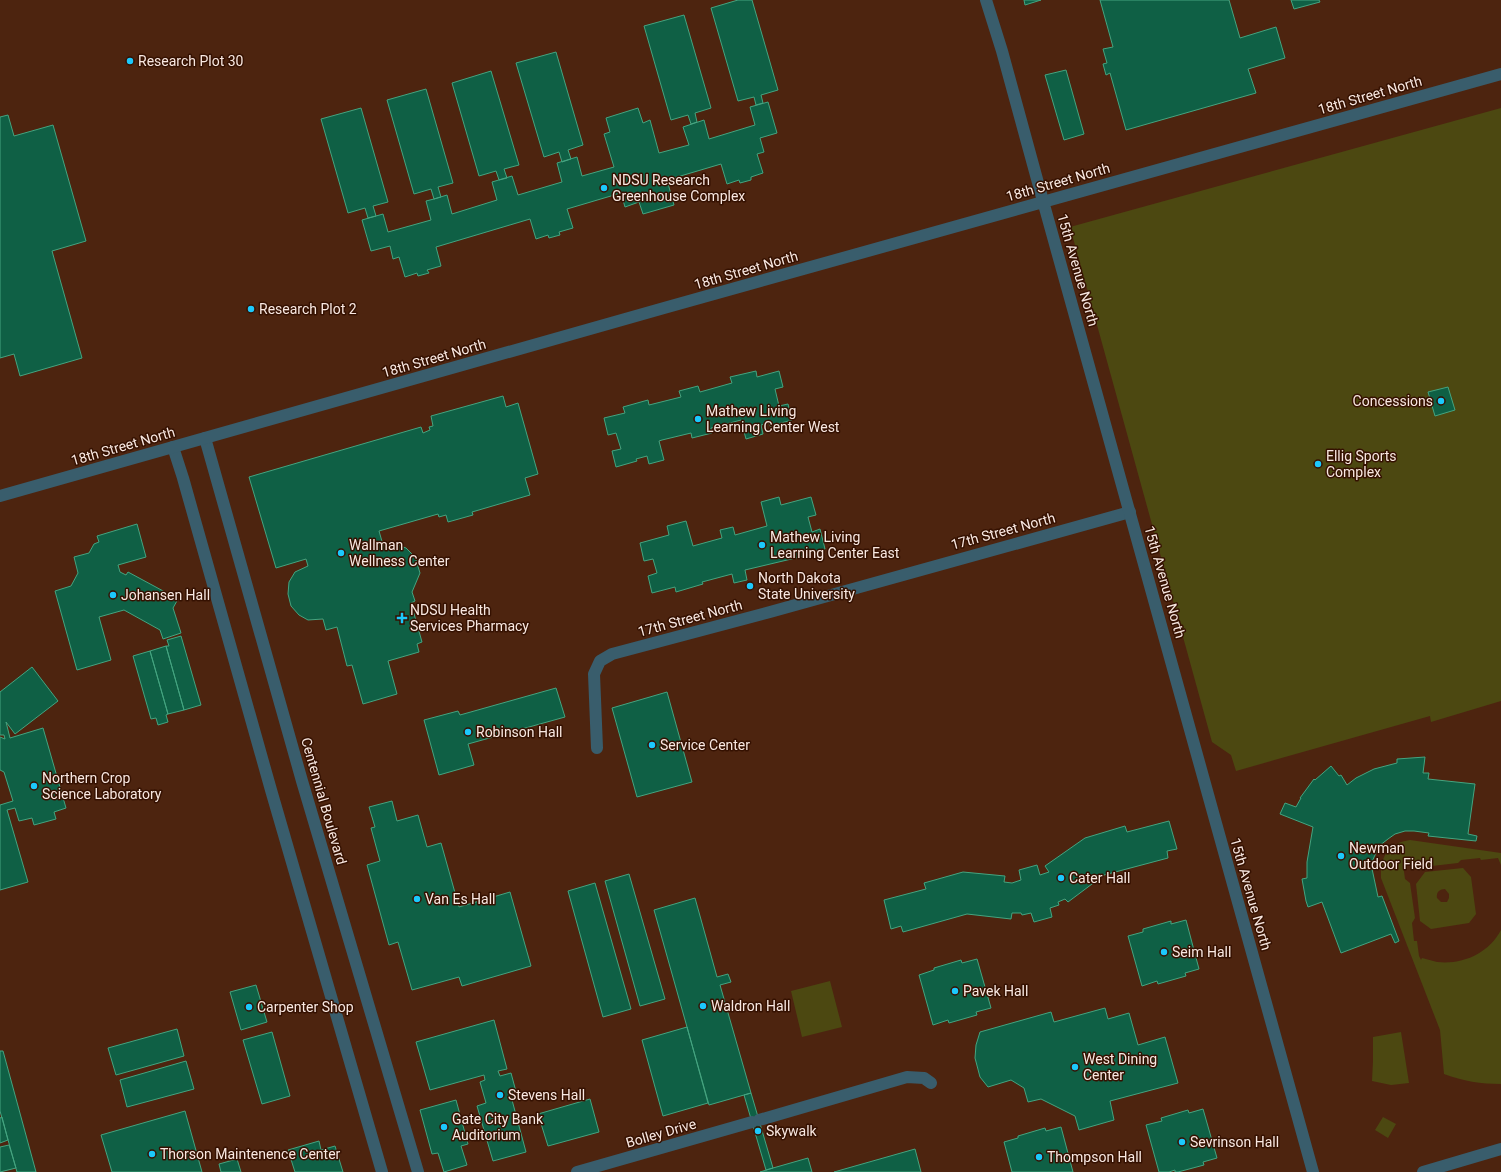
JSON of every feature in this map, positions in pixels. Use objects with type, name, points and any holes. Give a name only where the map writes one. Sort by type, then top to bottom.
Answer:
[{"type":"street","name":"15th Avenue North","points":[[986,0],[1002,51],[1313,1172]]},
{"type":"street","name":"18th Street North","points":[[0,496],[1501,74]]},
{"type":"street","name":"Centennial Boulevard","points":[[205,438],[302,781],[418,1172]]},
{"type":"street","points":[[173,447],[382,1172]]},
{"type":"street","name":"17th Street North","points":[[597,748],[594,674],[600,661],[612,654],[770,612],[1130,512]]},
{"type":"street","name":"Bolley Drive","points":[[577,1172],[907,1077],[924,1078],[931,1083]]},
{"type":"street","points":[[1423,1172],[1501,1149]]},
{"type":"shaded area","name":"North Dakota State University","points":[[0,0],[1501,0],[1501,1172],[0,1172]]},
{"type":"shaded area","name":"Ellig Sports Complex","points":[[1501,108],[1501,701],[1431,722],[1430,716],[1236,771],[1231,755],[1212,742],[1070,227]]},
{"type":"shaded area","points":[[1410,840],[1501,853],[1501,865],[1498,858],[1461,860],[1458,863],[1423,867],[1418,863],[1403,864],[1405,879],[1410,883],[1415,918],[1412,923],[1414,941],[1417,941],[1421,960],[1422,958],[1437,962],[1456,962],[1474,956],[1490,945],[1501,930],[1501,1084],[1472,1082],[1444,1074],[1440,1030],[1381,878],[1382,864],[1387,852],[1396,844]]},
{"type":"shaded area","points":[[1463,868],[1471,877],[1476,914],[1469,923],[1431,929],[1420,921],[1416,884],[1425,872]],"holes":[[[1445,889],[1449,894],[1447,902],[1441,902],[1437,898],[1438,893],[1441,890]]]},
{"type":"shaded area","points":[[830,981],[842,1027],[802,1037],[791,991]]},
{"type":"shaded area","points":[[1401,1032],[1409,1083],[1391,1085],[1372,1081],[1373,1037]]},
{"type":"shaded area","points":[[1383,1117],[1396,1124],[1388,1138],[1375,1130]]},
{"type":"building","points":[[738,0],[752,0],[778,90],[761,95],[763,103],[756,105],[754,97],[738,101],[711,8]]},
{"type":"building","points":[[1024,0],[1041,0],[1025,5]]},
{"type":"building","points":[[1100,0],[1229,0],[1240,38],[1276,27],[1285,58],[1248,69],[1256,93],[1126,130],[1110,73],[1106,75],[1103,64],[1107,63],[1103,49],[1113,47]]},
{"type":"building","points":[[1291,0],[1319,0],[1320,2],[1294,9]]},
{"type":"building","points":[[684,15],[711,108],[695,113],[697,122],[691,124],[688,115],[671,120],[644,26]]},
{"type":"building","points":[[556,52],[583,145],[568,150],[571,159],[562,162],[559,152],[544,157],[516,63]]},
{"type":"building","points":[[1066,70],[1084,134],[1064,140],[1045,75]]},
{"type":"building","points":[[491,71],[519,165],[504,169],[507,178],[499,180],[496,171],[479,176],[452,83]]},
{"type":"building","points":[[426,89],[453,183],[438,187],[441,197],[434,199],[431,189],[414,194],[387,100]]},
{"type":"building","name":"NDSU Research Greenhouse Complex","points":[[768,102],[777,133],[760,138],[764,152],[757,154],[763,173],[751,177],[751,180],[740,183],[739,180],[727,184],[721,164],[667,180],[674,205],[643,214],[639,202],[625,207],[621,193],[567,209],[573,228],[559,232],[560,235],[549,238],[548,235],[536,239],[530,219],[436,247],[441,266],[427,270],[429,273],[418,276],[417,273],[405,277],[399,257],[393,259],[390,246],[371,251],[362,220],[383,214],[388,232],[431,220],[426,201],[447,195],[452,214],[497,200],[492,182],[512,176],[518,195],[562,182],[557,163],[577,157],[582,176],[614,167],[604,134],[610,132],[606,118],[638,108],[643,123],[650,120],[659,153],[689,145],[683,127],[704,120],[709,139],[755,125],[750,107]]},
{"type":"building","points":[[361,108],[388,202],[373,206],[376,216],[368,218],[365,208],[348,213],[321,119]]},
{"type":"building","points":[[8,115],[14,136],[53,125],[86,241],[52,251],[82,358],[20,376],[14,354],[0,358],[0,117]]},
{"type":"building","name":"Mathew Living Learning Center West","points":[[756,371],[757,377],[779,371],[783,387],[775,389],[779,406],[788,404],[792,420],[770,426],[769,423],[761,425],[763,434],[746,439],[741,420],[711,428],[712,433],[692,438],[691,433],[662,440],[659,441],[664,460],[649,464],[647,456],[636,459],[637,461],[616,467],[612,451],[621,449],[616,433],[608,435],[604,418],[625,413],[623,407],[648,400],[649,405],[681,397],[679,391],[698,386],[700,392],[732,383],[730,377]]},
{"type":"building","name":"Concessions","points":[[1448,387],[1455,410],[1435,416],[1428,392]]},
{"type":"building","name":"Wallman Wellness Center","points":[[503,396],[506,407],[518,403],[538,474],[525,478],[530,495],[472,512],[473,515],[448,522],[446,515],[439,517],[438,514],[379,531],[383,545],[395,544],[406,548],[415,557],[420,573],[412,592],[415,601],[411,603],[422,642],[417,644],[419,652],[388,661],[397,694],[363,704],[352,665],[347,666],[337,627],[326,630],[323,619],[308,620],[299,615],[291,606],[288,594],[289,582],[295,572],[308,566],[306,559],[276,568],[249,477],[421,427],[423,433],[430,430],[429,427],[433,426],[431,416]]},
{"type":"building","name":"Mathew Living Learning Center East","points":[[779,497],[781,505],[811,497],[816,515],[808,517],[812,532],[820,529],[825,549],[804,554],[804,556],[745,570],[747,580],[734,583],[732,574],[702,582],[703,584],[676,592],[675,587],[652,593],[648,576],[657,573],[653,559],[644,561],[640,543],[669,535],[667,526],[686,521],[693,546],[722,538],[720,530],[733,527],[735,535],[767,526],[761,502]]},
{"type":"building","name":"Johansen Hall","points":[[137,524],[146,557],[118,565],[120,572],[126,575],[128,572],[178,599],[173,608],[181,633],[163,639],[160,630],[124,610],[99,617],[111,660],[77,670],[55,591],[71,586],[78,573],[74,557],[89,553],[94,544],[99,542],[97,536]]},
{"type":"building","points":[[181,636],[201,705],[184,710],[166,646],[169,646],[167,640]]},
{"type":"building","points":[[166,646],[184,710],[168,714],[150,651]]},
{"type":"building","points":[[150,651],[168,714],[166,715],[168,722],[158,725],[156,718],[151,719],[133,656]]},
{"type":"building","name":"Northern Crop Science Laboratory","points":[[32,667],[58,701],[15,734],[6,722],[10,738],[43,728],[66,808],[54,812],[56,819],[34,825],[32,818],[19,821],[15,808],[7,810],[28,882],[0,890],[0,805],[13,801],[4,772],[0,770],[0,737],[5,739],[4,735],[0,735],[0,692]]},
{"type":"building","name":"Robinson Hall","points":[[556,688],[565,717],[468,744],[474,765],[439,775],[424,720],[458,711],[460,715]]},
{"type":"building","name":"Service Center","points":[[667,692],[692,782],[637,797],[612,708]]},
{"type":"building","name":"Newman Outdoor Field","points":[[1425,757],[1423,773],[1429,773],[1428,779],[1475,784],[1468,834],[1477,836],[1476,841],[1428,836],[1429,833],[1405,831],[1395,834],[1379,846],[1371,864],[1378,897],[1382,896],[1399,941],[1395,943],[1391,934],[1341,953],[1322,902],[1308,907],[1306,901],[1302,879],[1307,878],[1307,862],[1313,827],[1280,814],[1285,803],[1296,807],[1300,798],[1314,779],[1315,780],[1331,766],[1339,776],[1341,775],[1347,785],[1356,778],[1374,769],[1397,763],[1397,759]]},
{"type":"building","name":"Van Es Hall","points":[[392,801],[397,821],[418,815],[427,847],[441,843],[459,907],[510,892],[531,966],[462,986],[459,977],[412,990],[398,942],[389,945],[367,865],[380,861],[371,828],[375,827],[369,807]]},
{"type":"building","name":"Cater Hall","points":[[1169,821],[1177,849],[1167,851],[1168,858],[1104,875],[1068,902],[1065,899],[1058,902],[1059,905],[1050,908],[1052,917],[1034,922],[1031,913],[1022,915],[1021,913],[1012,913],[1011,919],[967,914],[903,932],[901,926],[891,929],[884,900],[926,889],[924,883],[963,872],[1005,876],[1004,882],[1012,883],[1021,880],[1019,870],[1037,865],[1040,875],[1049,872],[1045,866],[1085,838],[1125,826],[1127,832]]},
{"type":"building","points":[[629,874],[665,999],[640,1006],[605,881]]},
{"type":"building","points":[[595,883],[631,1009],[603,1017],[568,891]]},
{"type":"building","name":"Waldron Hall","points":[[695,898],[717,977],[728,974],[731,982],[720,985],[751,1093],[709,1105],[654,910]]},
{"type":"building","name":"Seim Hall","points":[[1186,920],[1199,969],[1185,973],[1186,976],[1158,984],[1157,981],[1142,986],[1128,936],[1143,932],[1143,929],[1171,921],[1171,924]]},
{"type":"building","name":"Pavek Hall","points":[[977,959],[991,1008],[976,1012],[977,1015],[949,1023],[948,1020],[933,1025],[919,975],[934,970],[934,968],[961,960],[962,963]]},
{"type":"building","name":"Carpenter Shop","points":[[256,985],[267,1022],[241,1030],[230,992]]},
{"type":"building","name":"West Dining Center","points":[[1105,1008],[1108,1019],[1129,1013],[1138,1045],[1165,1037],[1178,1083],[1110,1101],[1114,1120],[1079,1130],[1075,1116],[1041,1099],[1028,1102],[1024,1088],[1011,1080],[988,1087],[980,1077],[975,1058],[976,1045],[980,1032],[1051,1012],[1054,1022]]},
{"type":"building","name":"Stevens Hall","points":[[494,1020],[507,1069],[498,1071],[500,1076],[511,1073],[518,1099],[512,1100],[526,1152],[493,1161],[477,1106],[486,1103],[480,1082],[485,1080],[484,1075],[430,1090],[416,1042]]},
{"type":"building","name":"Waldron Hall","points":[[687,1027],[708,1103],[663,1116],[642,1040]]},
{"type":"building","points":[[177,1029],[184,1056],[116,1075],[108,1048]]},
{"type":"building","points":[[272,1032],[290,1096],[262,1104],[243,1040]]},
{"type":"building","points":[[0,1051],[3,1051],[36,1172],[17,1172],[0,1111]]},
{"type":"building","points":[[186,1061],[194,1089],[127,1107],[120,1080]]},
{"type":"building","name":"Skywalk","points":[[751,1093],[773,1168],[766,1170],[744,1095]]},
{"type":"building","points":[[590,1099],[599,1132],[548,1146],[538,1114]]},
{"type":"building","name":"Gate City Bank Auditorium","points":[[456,1100],[468,1144],[461,1146],[467,1165],[444,1172],[438,1153],[432,1154],[420,1110]]},
{"type":"building","name":"Sevrinson Hall","points":[[1203,1109],[1217,1158],[1203,1162],[1204,1165],[1178,1172],[1175,1172],[1175,1170],[1169,1172],[1159,1172],[1146,1125],[1162,1121],[1161,1118],[1188,1110],[1189,1113]]},
{"type":"building","name":"Thorson Maintenence Center","points":[[185,1111],[202,1172],[112,1172],[101,1135]]},
{"type":"building","points":[[2,1117],[8,1140],[0,1143],[0,1118]]},
{"type":"building","name":"Thompson Hall","points":[[1061,1127],[1073,1172],[1012,1172],[1004,1142],[1045,1128],[1046,1131]]},
{"type":"building","points":[[319,1141],[321,1150],[335,1146],[343,1172],[295,1172],[288,1150]]},
{"type":"building","points":[[9,1145],[16,1168],[0,1172],[0,1147]]},
{"type":"building","points":[[915,1149],[921,1172],[834,1172]]},
{"type":"building","points":[[808,1158],[812,1172],[760,1172],[773,1168]]},
{"type":"building","points":[[237,1159],[241,1172],[221,1172],[219,1164]]},
{"type":"place","name":"Research Plot 30","points":[[130,61]]},
{"type":"place","name":"NDSU Research Greenhouse Complex","points":[[604,188]]},
{"type":"place","name":"Research Plot 2","points":[[251,309]]},
{"type":"place","name":"Concessions","points":[[1441,401]]},
{"type":"place","name":"Mathew Living Learning Center West","points":[[698,419]]},
{"type":"place","name":"Ellig Sports Complex","points":[[1318,464]]},
{"type":"place","name":"Mathew Living Learning Center East","points":[[762,545]]},
{"type":"place","name":"Wallman Wellness Center","points":[[341,553]]},
{"type":"place","name":"North Dakota State University","points":[[750,586]]},
{"type":"place","name":"Johansen Hall","points":[[113,595]]},
{"type":"place","name":"NDSU Health Services Pharmacy","points":[[402,618]]},
{"type":"place","name":"Robinson Hall","points":[[468,732]]},
{"type":"place","name":"Service Center","points":[[652,745]]},
{"type":"place","name":"Northern Crop Science Laboratory","points":[[34,786]]},
{"type":"place","name":"Newman Outdoor Field","points":[[1341,856]]},
{"type":"place","name":"Cater Hall","points":[[1061,878]]},
{"type":"place","name":"Van Es Hall","points":[[417,899]]},
{"type":"place","name":"Seim Hall","points":[[1164,952]]},
{"type":"place","name":"Pavek Hall","points":[[955,991]]},
{"type":"place","name":"Waldron Hall","points":[[703,1006]]},
{"type":"place","name":"Carpenter Shop","points":[[249,1007]]},
{"type":"place","name":"West Dining Center","points":[[1075,1067]]},
{"type":"place","name":"Stevens Hall","points":[[500,1095]]},
{"type":"place","name":"Gate City Bank Auditorium","points":[[444,1127]]},
{"type":"place","name":"Skywalk","points":[[758,1131]]},
{"type":"place","name":"Sevrinson Hall","points":[[1182,1142]]},
{"type":"place","name":"Thorson Maintenence Center","points":[[152,1154]]},
{"type":"place","name":"Thompson Hall","points":[[1039,1157]]}]
